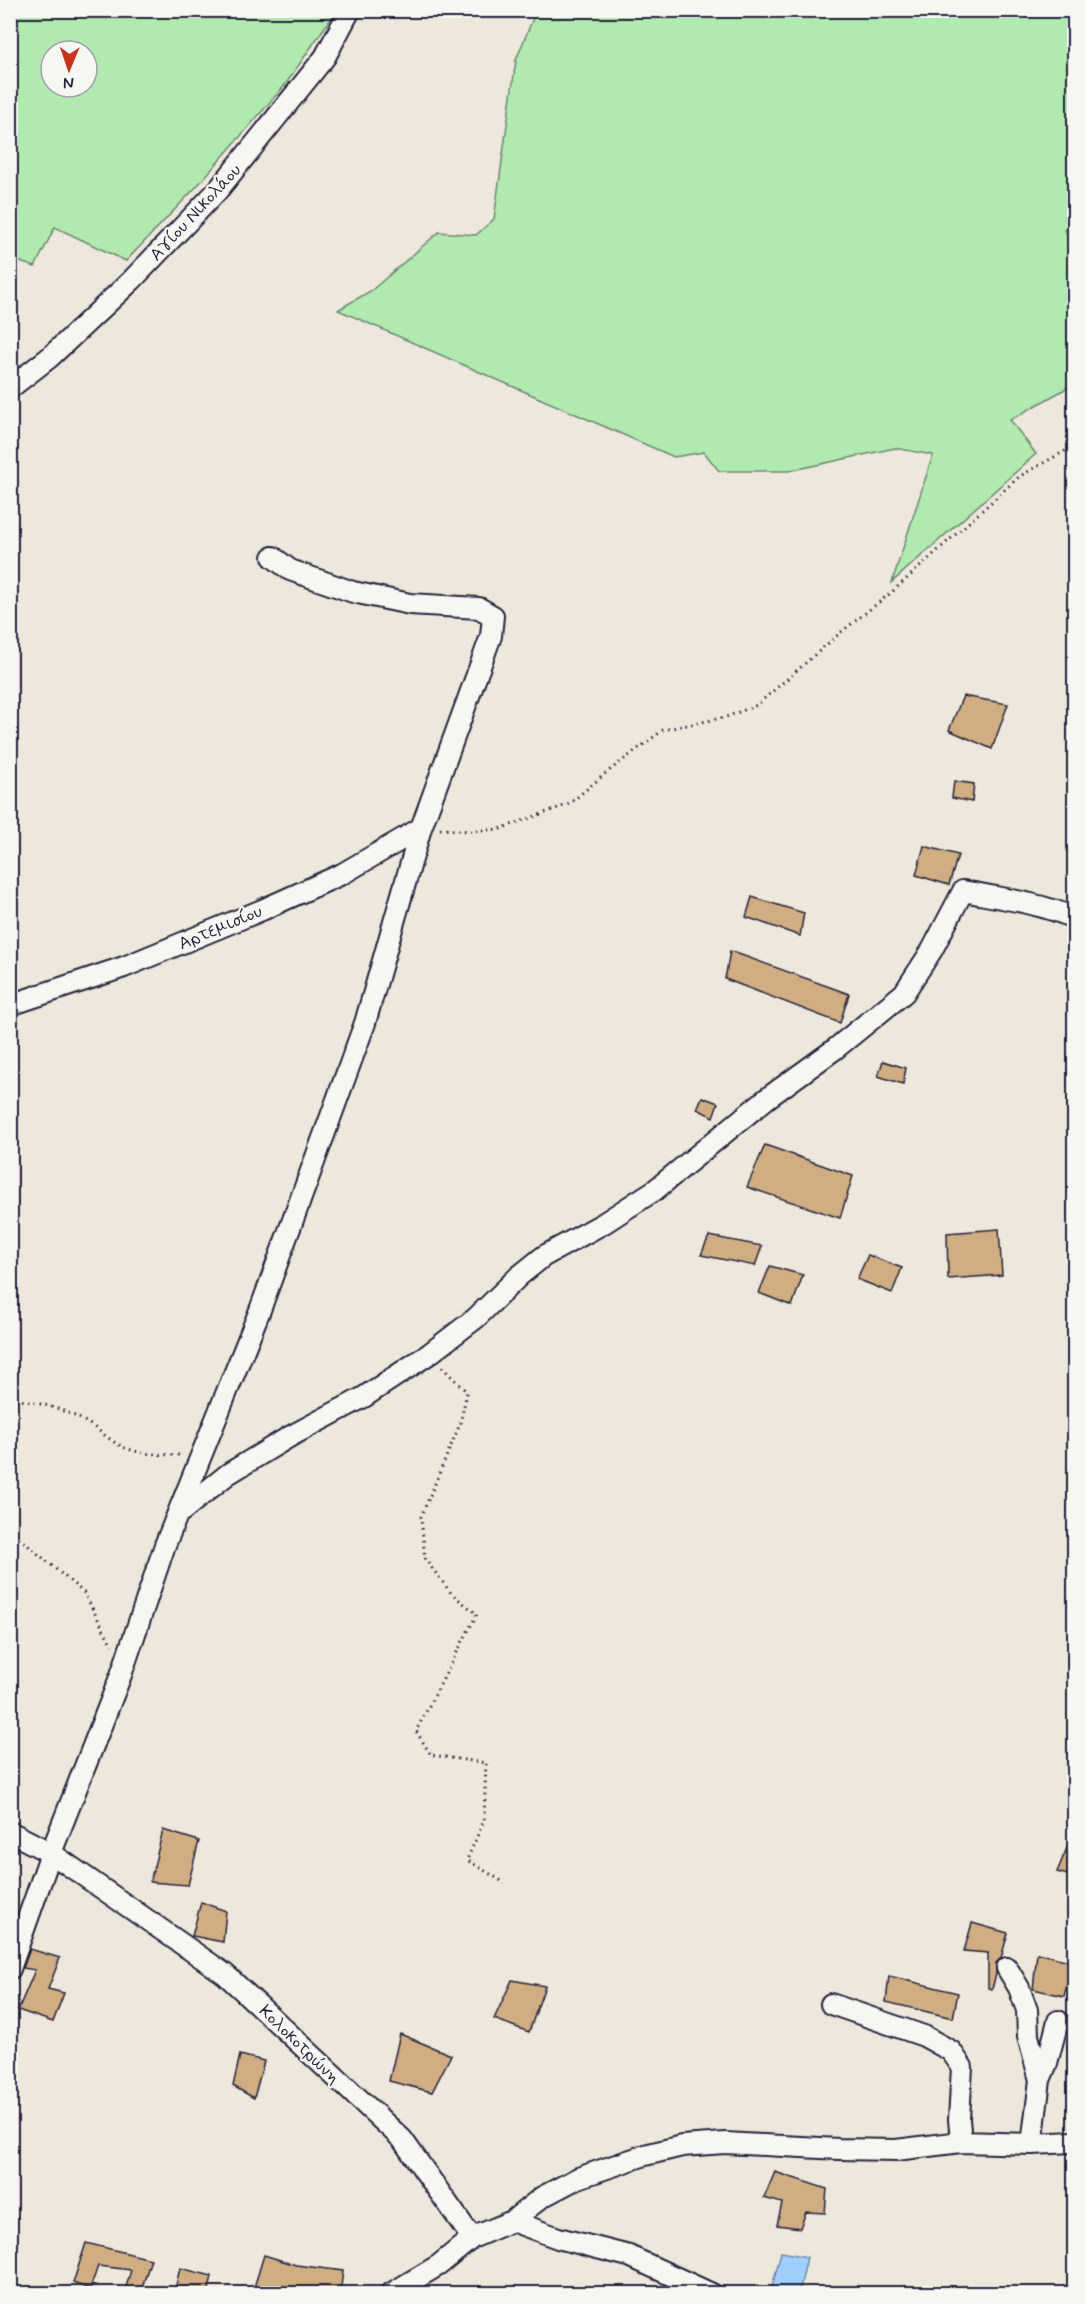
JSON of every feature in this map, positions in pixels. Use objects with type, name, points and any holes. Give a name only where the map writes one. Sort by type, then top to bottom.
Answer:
[{"type":"street","name":"Αγίου Νικολάου","points":[[10,388],[50,357],[115,295],[218,190],[325,57],[350,10]]},
{"type":"street","points":[[10,1969],[51,1852],[121,1675],[165,1545],[260,1310],[364,1023],[421,828],[491,636],[493,616],[479,608],[410,604],[353,592],[290,570],[273,557]]},
{"type":"street","name":"Αρτεμισίου","points":[[10,1005],[124,967],[262,910],[342,874],[421,828]]},
{"type":"street","points":[[179,1512],[228,1474],[289,1437],[363,1397],[429,1354],[476,1318],[519,1276],[544,1256],[604,1223],[655,1190],[766,1099],[835,1048],[904,993],[932,950],[963,891],[1012,900],[1074,918]]},
{"type":"street","name":"Κολοκοτρώνη","points":[[10,1832],[51,1852],[225,1974],[325,2070],[402,2139],[472,2238]]},
{"type":"street","points":[[1007,1968],[1019,1988],[1027,2010],[1028,2036],[1040,2080]]},
{"type":"street","points":[[831,2004],[924,2036],[951,2051],[963,2067],[958,2119],[961,2142]]},
{"type":"street","points":[[1032,2144],[1040,2080],[1058,2021]]},
{"type":"street","points":[[390,2294],[439,2265],[472,2238],[512,2221],[542,2197],[578,2178],[645,2155],[682,2146],[725,2143],[839,2150],[896,2150],[961,2142],[1032,2144],[1074,2142]]},
{"type":"street","points":[[512,2221],[558,2238],[629,2256],[671,2286],[712,2294]]},
{"type":"path","points":[[421,828],[500,830],[570,804],[606,773],[663,730],[726,717],[757,705],[840,633],[892,592],[1020,476],[1074,446]]},
{"type":"path","points":[[429,1354],[467,1392],[460,1424],[421,1517],[425,1559],[451,1593],[477,1614],[416,1731],[431,1755],[486,1763],[484,1820],[467,1860],[505,1883]]},
{"type":"path","points":[[10,1399],[35,1402],[61,1410],[87,1423],[122,1446],[159,1455],[203,1454]]},
{"type":"path","points":[[10,1530],[84,1593],[110,1639],[121,1675]]},
{"type":"green space","points":[[11,10],[336,10],[285,85],[198,185],[126,261],[55,227],[35,267],[11,259]]},
{"type":"green space","points":[[536,11],[1074,11],[1074,205],[1065,230],[1074,250],[1074,384],[1010,420],[1036,454],[892,582],[933,455],[895,448],[789,471],[719,471],[704,452],[674,457],[338,310],[372,290],[439,232],[476,235],[494,219],[516,60]]},
{"type":"water","points":[[781,2252],[807,2257],[799,2293],[771,2291]]},
{"type":"building","points":[[963,696],[1008,704],[992,749],[949,730]]},
{"type":"building","points":[[954,781],[974,784],[972,802],[952,798]]},
{"type":"building","points":[[924,846],[958,855],[949,885],[916,875]]},
{"type":"building","points":[[752,897],[804,913],[800,936],[746,917]]},
{"type":"building","points":[[730,951],[849,994],[840,1023],[725,979]]},
{"type":"building","points":[[883,1061],[906,1068],[903,1084],[878,1076]]},
{"type":"building","points":[[702,1097],[718,1103],[713,1117],[697,1109]]},
{"type":"building","points":[[765,1145],[853,1176],[840,1218],[747,1187]]},
{"type":"building","points":[[999,1229],[1002,1275],[948,1279],[947,1233]]},
{"type":"building","points":[[709,1236],[762,1246],[755,1266],[701,1255]]},
{"type":"building","points":[[868,1255],[902,1268],[892,1293],[857,1279]]},
{"type":"building","points":[[770,1266],[803,1275],[792,1306],[759,1293]]},
{"type":"building","points":[[163,1830],[199,1841],[188,1885],[150,1882]]},
{"type":"building","points":[[1074,1831],[1074,1877],[1057,1872]]},
{"type":"building","points":[[201,1902],[226,1911],[223,1942],[192,1936]]},
{"type":"building","points":[[972,1923],[1008,1933],[1001,1958],[996,1963],[992,1989],[988,1988],[988,1953],[964,1951]]},
{"type":"building","points":[[30,1949],[60,1958],[48,1989],[64,1993],[53,2022],[18,2010],[35,1970],[23,1968]]},
{"type":"building","points":[[1037,1953],[1073,1962],[1064,1996],[1033,1989]]},
{"type":"building","points":[[889,1976],[958,1993],[953,2018],[886,2002]]},
{"type":"building","points":[[512,1980],[545,1986],[529,2032],[494,2019]]},
{"type":"building","points":[[400,2034],[451,2055],[432,2092],[389,2081]]},
{"type":"building","points":[[240,2055],[264,2061],[254,2098],[233,2086]]},
{"type":"building","points":[[775,2172],[827,2189],[825,2213],[806,2212],[800,2228],[777,2225],[782,2203],[764,2198]]},
{"type":"building","points":[[86,2243],[151,2259],[140,2294],[124,2294],[131,2270],[98,2266],[90,2289],[73,2283]]},
{"type":"building","points":[[264,2255],[296,2265],[343,2271],[340,2294],[252,2294]]},
{"type":"building","points":[[180,2268],[212,2276],[208,2294],[174,2294]]}]
